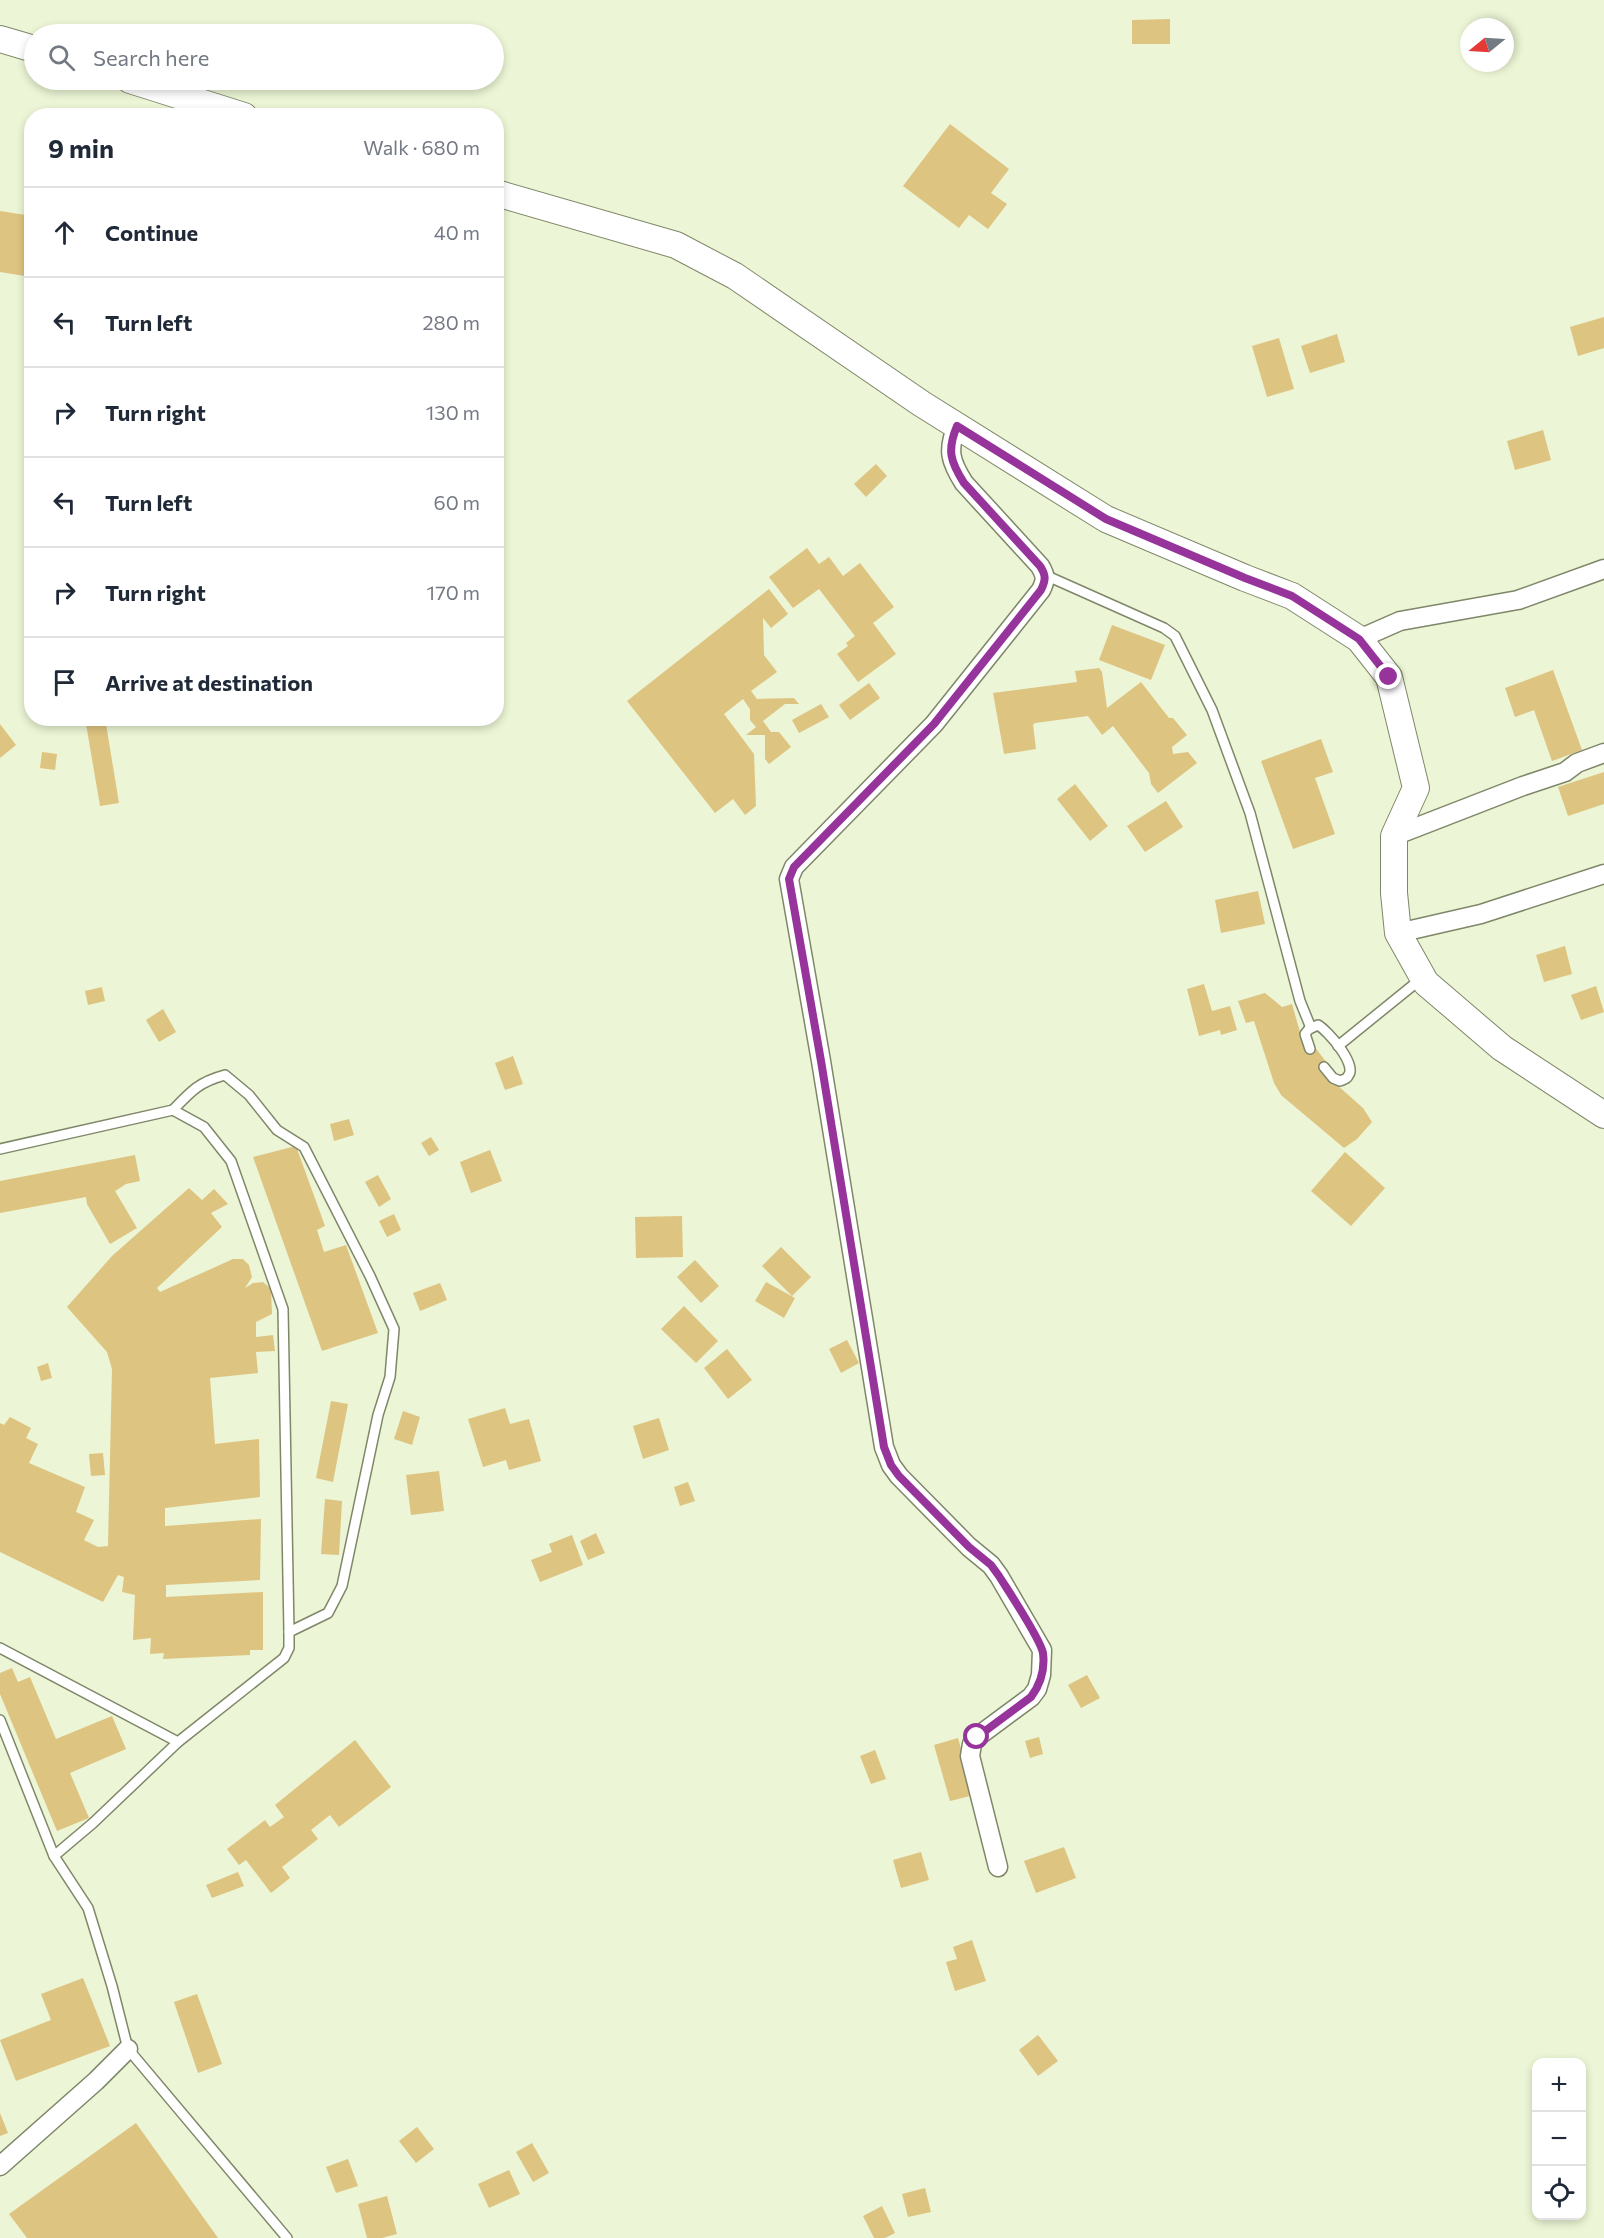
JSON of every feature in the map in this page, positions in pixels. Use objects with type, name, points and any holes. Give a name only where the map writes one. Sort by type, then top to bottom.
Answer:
[{"type":"main road","points":[[0,39],[24,46]]},
{"type":"main road","points":[[162,90],[219,108]]},
{"type":"main road","points":[[504,195],[676,245],[735,276],[957,426],[1106,519],[1292,596],[1359,639],[1389,677],[1416,788],[1394,836],[1394,893],[1398,933],[1426,983],[1502,1048],[1604,1115]]},
{"type":"street","points":[[957,426],[950,446],[955,470],[964,483],[1040,566],[1045,574],[1041,590],[934,724],[794,867],[789,879],[884,1447],[891,1465],[899,1476],[969,1547],[991,1565],[1042,1650],[1041,1675],[1037,1689],[1031,1697],[977,1737],[972,1744],[970,1756],[998,1867]]},
{"type":"street","points":[[1359,639],[1400,621],[1518,600],[1604,569]]},
{"type":"street","points":[[1394,836],[1565,772],[1577,763],[1604,753]]},
{"type":"street","points":[[1398,933],[1481,914],[1604,874]]},
{"type":"street","points":[[0,2166],[129,2049]]},
{"type":"lane","points":[[1045,574],[1164,628],[1174,636],[1212,710],[1250,813],[1300,1000],[1311,1028]]},
{"type":"lane","points":[[1338,1046],[1423,977]]},
{"type":"lane","points":[[1310,1049],[1305,1034],[1318,1025],[1338,1046],[1349,1064],[1350,1073],[1343,1080],[1336,1080],[1324,1067]]},
{"type":"lane","points":[[0,1149],[173,1110],[190,1092],[206,1080],[225,1075],[249,1095],[277,1130],[304,1147],[370,1276],[394,1329],[390,1377],[378,1415],[342,1586],[328,1613],[289,1632]]},
{"type":"lane","points":[[54,1856],[93,1823],[178,1742],[284,1658],[289,1648],[284,1310],[231,1161],[204,1127],[173,1110]]},
{"type":"lane","points":[[0,1648],[178,1742]]},
{"type":"lane","points":[[0,1720],[54,1856],[88,1908],[129,2049],[288,2238]]},
{"type":"building","points":[[1170,19],[1170,44],[1132,44],[1132,20]]},
{"type":"building","points":[[950,124],[1009,169],[991,193],[1007,204],[988,229],[969,215],[959,228],[903,186]]},
{"type":"building","points":[[0,211],[24,215],[24,276],[0,272]]},
{"type":"building","points":[[1604,317],[1604,348],[1578,356],[1570,327]]},
{"type":"building","points":[[1337,334],[1345,362],[1310,373],[1301,346]]},
{"type":"building","points":[[1279,338],[1294,389],[1267,397],[1252,346]]},
{"type":"building","points":[[1543,430],[1551,460],[1515,470],[1507,441]]},
{"type":"building","points":[[876,464],[887,476],[866,497],[854,484]]},
{"type":"building","points":[[807,548],[819,564],[829,557],[843,576],[860,563],[894,607],[873,623],[896,654],[858,682],[837,654],[848,646],[846,643],[855,636],[819,589],[793,608],[769,577]]},
{"type":"building","points":[[769,589],[788,614],[771,628],[763,618],[764,655],[777,672],[751,691],[757,699],[794,698],[799,704],[785,704],[763,721],[771,732],[779,732],[791,747],[769,764],[765,759],[765,735],[746,735],[756,727],[750,720],[750,709],[743,699],[724,714],[754,754],[756,806],[745,815],[733,799],[715,813],[627,701]]},
{"type":"building","points":[[1112,625],[1165,645],[1151,680],[1099,660]]},
{"type":"building","points":[[1099,668],[1102,672],[1107,708],[1141,682],[1169,718],[1173,718],[1187,735],[1172,747],[1173,754],[1188,752],[1197,763],[1158,793],[1151,784],[1149,773],[1113,726],[1102,735],[1088,716],[1035,723],[1033,725],[1036,749],[1004,754],[993,693],[1077,682],[1075,671]]},
{"type":"building","points":[[1553,670],[1582,750],[1552,761],[1534,710],[1515,717],[1505,688]]},
{"type":"building","points":[[869,683],[880,698],[850,720],[839,705]]},
{"type":"building","points":[[821,704],[829,717],[799,733],[792,720]]},
{"type":"building","points":[[0,724],[16,745],[0,758]]},
{"type":"building","points":[[86,726],[106,726],[119,803],[100,806]]},
{"type":"building","points":[[1321,739],[1333,772],[1315,778],[1335,834],[1293,849],[1261,761]]},
{"type":"building","points":[[42,752],[57,754],[55,770],[40,768]]},
{"type":"building","points":[[1604,772],[1604,804],[1568,816],[1558,787]]},
{"type":"building","points":[[1075,784],[1108,826],[1090,841],[1057,799]]},
{"type":"building","points":[[1166,801],[1183,827],[1145,852],[1127,826]]},
{"type":"building","points":[[1258,891],[1265,924],[1221,933],[1215,900]]},
{"type":"building","points":[[1565,946],[1572,974],[1544,982],[1536,955]]},
{"type":"building","points":[[1204,984],[1212,1011],[1230,1006],[1237,1030],[1221,1035],[1220,1030],[1199,1036],[1187,989]]},
{"type":"building","points":[[1596,986],[1604,1012],[1581,1020],[1571,995]]},
{"type":"building","points":[[102,987],[105,1001],[88,1005],[85,991]]},
{"type":"building","points":[[1265,993],[1282,1007],[1292,1004],[1306,1053],[1314,1046],[1327,1063],[1320,1070],[1363,1108],[1372,1122],[1357,1139],[1344,1148],[1281,1095],[1274,1083],[1254,1021],[1246,1023],[1238,1001]]},
{"type":"building","points":[[163,1009],[176,1032],[159,1042],[146,1020]]},
{"type":"building","points":[[513,1056],[523,1084],[505,1090],[495,1063]]},
{"type":"building","points":[[349,1119],[354,1135],[334,1141],[330,1124]]},
{"type":"building","points":[[431,1137],[439,1150],[429,1156],[421,1143]]},
{"type":"building","points":[[296,1146],[325,1226],[317,1230],[324,1252],[346,1245],[378,1333],[322,1351],[253,1157]]},
{"type":"building","points":[[490,1150],[502,1181],[471,1193],[460,1162]]},
{"type":"building","points":[[1345,1152],[1385,1188],[1351,1226],[1311,1191]]},
{"type":"building","points":[[135,1155],[140,1181],[126,1184],[115,1191],[137,1228],[110,1244],[87,1204],[86,1197],[0,1213],[0,1181]]},
{"type":"building","points":[[378,1175],[391,1199],[379,1207],[365,1182]]},
{"type":"building","points":[[189,1188],[202,1200],[214,1189],[228,1204],[211,1213],[222,1227],[157,1288],[160,1292],[233,1259],[243,1259],[249,1265],[252,1277],[245,1288],[253,1283],[263,1282],[271,1289],[272,1314],[256,1322],[256,1337],[273,1335],[275,1351],[256,1352],[258,1373],[210,1378],[215,1444],[259,1439],[260,1497],[165,1508],[165,1526],[261,1519],[260,1580],[166,1585],[166,1597],[263,1592],[263,1650],[250,1650],[250,1655],[163,1659],[164,1653],[150,1654],[151,1638],[133,1640],[135,1595],[122,1592],[124,1577],[118,1575],[103,1602],[0,1552],[0,1423],[4,1425],[10,1417],[31,1428],[26,1438],[38,1444],[29,1463],[85,1487],[76,1512],[94,1520],[84,1540],[98,1547],[108,1546],[112,1369],[107,1352],[67,1307],[112,1256]]},
{"type":"building","points":[[394,1214],[401,1230],[387,1237],[379,1221]]},
{"type":"building","points":[[682,1216],[683,1257],[636,1258],[635,1217]]},
{"type":"building","points":[[781,1247],[811,1277],[792,1296],[762,1266]]},
{"type":"building","points":[[695,1260],[719,1286],[701,1303],[677,1277]]},
{"type":"building","points":[[766,1282],[795,1298],[784,1318],[755,1301]]},
{"type":"building","points":[[440,1283],[447,1300],[420,1311],[413,1293]]},
{"type":"building","points":[[684,1306],[718,1341],[696,1363],[661,1329]]},
{"type":"building","points":[[847,1340],[859,1363],[841,1373],[829,1349]]},
{"type":"building","points":[[727,1349],[752,1380],[728,1399],[704,1368]]},
{"type":"building","points":[[48,1363],[52,1378],[41,1381],[37,1367]]},
{"type":"building","points":[[331,1401],[348,1404],[333,1482],[316,1478]]},
{"type":"building","points":[[505,1408],[510,1424],[529,1419],[541,1461],[509,1470],[506,1460],[483,1467],[468,1419]]},
{"type":"building","points":[[403,1411],[420,1417],[412,1445],[394,1439]]},
{"type":"building","points":[[659,1418],[669,1450],[643,1459],[633,1426]]},
{"type":"building","points":[[103,1453],[105,1475],[91,1476],[89,1454]]},
{"type":"building","points":[[439,1471],[444,1511],[411,1515],[406,1475]]},
{"type":"building","points":[[688,1482],[695,1501],[680,1506],[674,1487]]},
{"type":"building","points":[[325,1499],[342,1501],[339,1555],[321,1554]]},
{"type":"building","points":[[596,1533],[605,1553],[588,1560],[580,1541]]},
{"type":"building","points":[[572,1535],[583,1565],[540,1582],[531,1560],[552,1552],[549,1544]]},
{"type":"building","points":[[12,1668],[18,1682],[30,1677],[56,1739],[112,1716],[126,1749],[70,1773],[89,1818],[57,1831],[0,1694],[0,1673]]},
{"type":"building","points":[[1087,1675],[1100,1698],[1081,1708],[1068,1685]]},
{"type":"building","points":[[1039,1737],[1043,1754],[1030,1758],[1025,1741]]},
{"type":"building","points":[[958,1738],[974,1795],[950,1801],[934,1745]]},
{"type":"building","points":[[355,1740],[391,1787],[339,1827],[330,1815],[311,1830],[318,1839],[282,1867],[290,1878],[271,1893],[246,1860],[239,1865],[227,1849],[265,1820],[270,1827],[284,1817],[275,1805]]},
{"type":"building","points":[[875,1750],[886,1779],[871,1784],[860,1756]]},
{"type":"building","points":[[1064,1847],[1076,1878],[1036,1893],[1024,1861]]},
{"type":"building","points":[[921,1852],[929,1880],[901,1888],[893,1860]]},
{"type":"building","points":[[238,1872],[244,1886],[212,1898],[206,1885]]},
{"type":"building","points":[[972,1940],[986,1981],[955,1991],[946,1962],[957,1959],[953,1947]]},
{"type":"building","points":[[83,1978],[110,2046],[16,2081],[0,2040],[51,2020],[41,1994]]},
{"type":"building","points":[[197,1994],[222,2064],[198,2073],[174,2002]]},
{"type":"building","points":[[1038,2035],[1058,2061],[1038,2076],[1019,2050]]},
{"type":"building","points":[[0,2113],[8,2133],[0,2136]]},
{"type":"building","points":[[136,2123],[218,2238],[27,2238],[9,2214]]},
{"type":"building","points":[[417,2127],[434,2149],[416,2163],[399,2141]]},
{"type":"building","points":[[532,2143],[549,2173],[533,2182],[516,2152]]},
{"type":"building","points":[[348,2159],[358,2186],[336,2193],[326,2167]]},
{"type":"building","points":[[509,2170],[520,2194],[489,2208],[478,2184]]},
{"type":"building","points":[[925,2188],[931,2212],[908,2217],[902,2194]]},
{"type":"building","points":[[387,2196],[397,2234],[382,2238],[367,2238],[358,2204]]},
{"type":"building","points":[[882,2206],[895,2233],[885,2238],[874,2238],[863,2216]]},
{"type":"route","points":[[977,1737],[1031,1697],[1037,1689],[1043,1662],[1042,1650],[991,1565],[969,1547],[899,1476],[891,1465],[884,1447],[789,879],[794,867],[934,724],[1045,582],[1045,574],[1040,566],[964,483],[955,470],[950,446],[957,426],[1106,519],[1292,596],[1359,639],[1389,677]]}]
